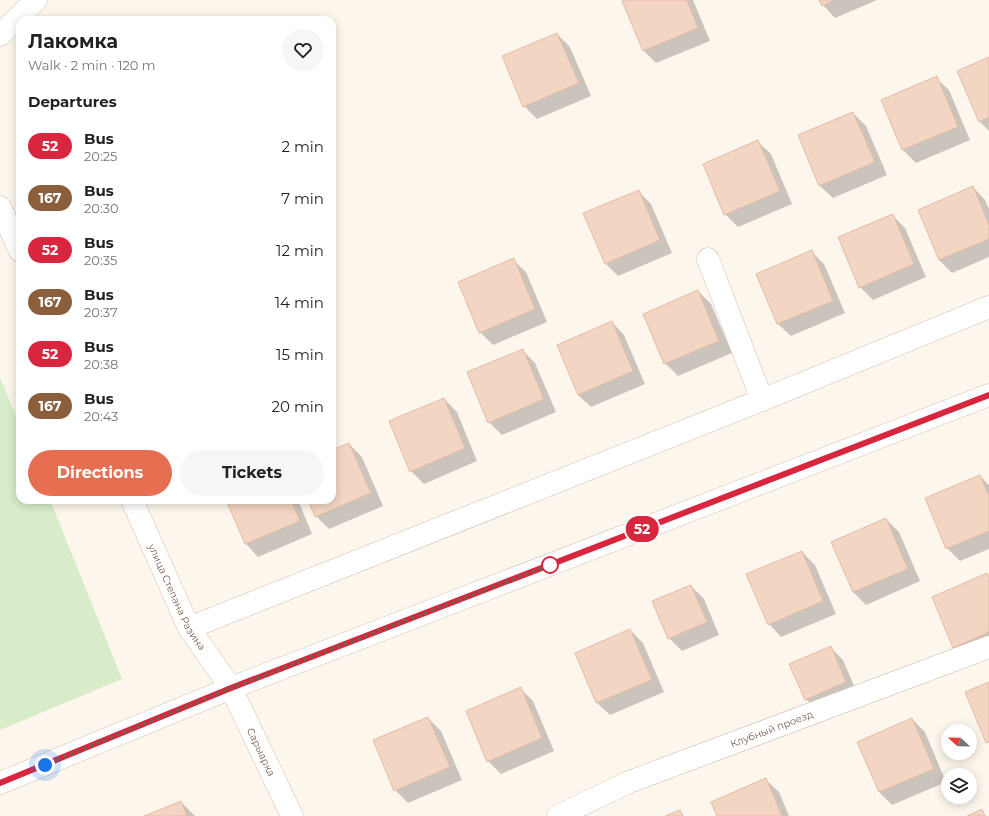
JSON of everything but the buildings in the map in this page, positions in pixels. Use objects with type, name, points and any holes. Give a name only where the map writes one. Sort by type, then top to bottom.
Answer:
[{"type":"street","points":[[20,16],[36,0]]},
{"type":"street","points":[[0,35],[16,19]]},
{"type":"street","points":[[0,207],[16,243]]},
{"type":"street","points":[[708,259],[762,400]]},
{"type":"street","points":[[189,628],[762,400],[989,307]]},
{"type":"street","points":[[0,783],[231,688],[989,395]]},
{"type":"street","name":"улица Степана Разина","points":[[134,504],[189,628],[231,688]]},
{"type":"street","name":"Клубный проезд","points":[[558,816],[629,782],[989,647]]},
{"type":"street","name":"Сарыарқа","points":[[231,688],[292,816]]},
{"type":"green space","points":[[0,377],[16,416],[16,504],[52,504],[122,679],[0,730]]},
{"type":"bus line","name":"52","points":[[0,783],[231,688],[989,395]]},
{"type":"route","points":[[45,765],[231,688],[550,565]]}]
